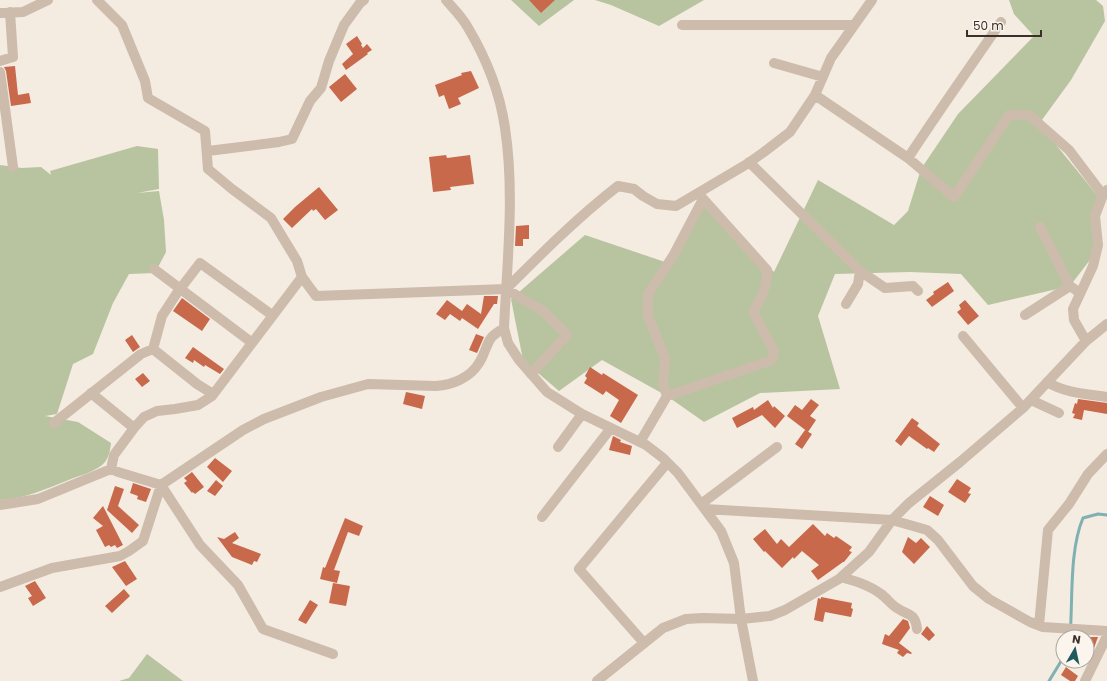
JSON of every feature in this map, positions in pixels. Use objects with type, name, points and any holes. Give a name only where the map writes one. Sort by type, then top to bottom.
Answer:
[{"type":"street","points":[[0,61],[13,57],[5,13],[23,12],[48,0]]},
{"type":"street","points":[[97,0],[122,25],[145,81],[148,98],[205,131],[208,151],[208,169],[271,218],[297,261],[302,277],[316,296],[506,289],[543,311],[567,335],[531,374]]},
{"type":"street","points":[[208,151],[279,142],[292,138],[310,101],[321,88],[329,61],[344,26],[360,3],[364,0]]},
{"type":"street","points":[[446,0],[466,25],[483,55],[498,96],[505,127],[510,209],[504,328],[508,343],[519,360],[547,392],[582,414],[646,445],[667,462],[678,473],[721,531],[734,563],[741,619],[753,681]]},
{"type":"street","points":[[506,289],[568,228],[618,186],[634,189],[657,204],[676,206],[700,196],[790,132],[815,95],[831,58],[872,0]]},
{"type":"street","points":[[908,158],[935,116],[1001,22]]},
{"type":"street","points":[[682,25],[853,25]]},
{"type":"street","points":[[774,63],[823,77]]},
{"type":"street","points":[[0,72],[13,166]]},
{"type":"street","points":[[815,95],[908,158],[954,197],[1008,115],[1029,115],[1069,150],[1105,193],[1095,216],[1098,245],[1094,266],[1073,309],[1074,320],[1086,341]]},
{"type":"street","points":[[749,162],[860,271],[885,288],[913,286],[918,292]]},
{"type":"street","points":[[640,442],[667,396],[772,360],[774,351],[753,312],[762,298],[767,282],[767,270],[700,196]]},
{"type":"street","points":[[667,396],[663,384],[665,358],[648,316],[648,294],[673,256],[700,196]]},
{"type":"street","points":[[1040,227],[1070,286],[1080,293]]},
{"type":"street","points":[[153,349],[162,316],[200,263],[272,315]]},
{"type":"street","points":[[154,269],[251,342]]},
{"type":"street","points":[[846,304],[858,284],[860,271]]},
{"type":"street","points":[[111,469],[114,455],[144,417],[157,411],[198,405],[213,394],[251,342],[302,277]]},
{"type":"street","points":[[1025,314],[1070,286]]},
{"type":"street","points":[[597,681],[663,628],[686,619],[741,619],[770,616],[785,610],[841,577],[869,552],[892,520],[909,503],[1023,408],[1086,341],[1107,324]]},
{"type":"street","points":[[0,587],[52,568],[120,556],[129,551],[143,541],[161,485],[244,430],[264,419],[321,397],[368,384],[447,385],[464,378],[473,371],[480,363],[492,337],[504,328]]},
{"type":"street","points":[[962,336],[1023,408]]},
{"type":"street","points":[[54,422],[141,354],[153,349]]},
{"type":"street","points":[[153,349],[197,384],[213,394]]},
{"type":"street","points":[[1047,382],[1055,387],[1076,392],[1107,396]]},
{"type":"street","points":[[91,393],[134,428]]},
{"type":"street","points":[[1031,400],[1059,413]]},
{"type":"street","points":[[558,447],[582,414]]},
{"type":"street","points":[[542,517],[611,428]]},
{"type":"street","points":[[703,507],[778,447]]},
{"type":"street","points":[[1039,625],[1048,530],[1069,504],[1088,474],[1107,454]]},
{"type":"street","points":[[644,643],[579,570],[667,462]]},
{"type":"street","points":[[0,505],[38,499],[111,469],[161,485],[200,545],[238,585],[263,629],[333,654]]},
{"type":"street","points":[[703,507],[892,520],[927,530],[938,540],[973,586],[989,599],[1030,622],[1043,627],[1107,631]]},
{"type":"street","points":[[841,577],[864,584],[881,594],[897,608],[910,614],[916,620],[917,629]]},
{"type":"street","points":[[1086,681],[1107,636]]},
{"type":"green space","points":[[511,0],[574,0],[539,26]]},
{"type":"green space","points":[[595,0],[704,0],[659,26],[611,5]]},
{"type":"green space","points":[[1009,0],[1096,0],[1103,6],[1105,21],[1071,80],[1039,124],[1097,195],[1096,252],[1070,286],[988,305],[961,274],[910,272],[835,274],[818,316],[840,389],[760,393],[704,422],[667,396],[602,360],[559,391],[523,360],[511,299],[585,235],[668,263],[703,199],[774,272],[818,180],[894,225],[908,211],[921,169],[958,114],[1034,36],[1014,14]]},
{"type":"green space","points":[[137,146],[158,149],[159,189],[137,193],[159,191],[164,220],[166,252],[155,273],[129,274],[113,303],[93,354],[73,364],[57,414],[45,416],[78,422],[111,443],[109,455],[102,465],[95,470],[18,498],[0,500],[0,165],[22,168],[41,167],[51,175],[50,171]]},
{"type":"green space","points":[[147,654],[183,681],[119,681],[129,678]]},
{"type":"building","points":[[529,0],[555,0],[541,13]]},
{"type":"building","points":[[357,36],[363,48],[367,44],[372,50],[346,70],[342,64],[353,54],[346,44]]},
{"type":"building","points":[[15,66],[18,95],[29,93],[31,103],[11,106],[6,71],[4,67]]},
{"type":"building","points":[[471,71],[479,88],[458,98],[461,104],[449,109],[444,95],[439,97],[435,85],[462,75],[461,73]]},
{"type":"building","points":[[345,74],[357,89],[341,102],[329,87]]},
{"type":"building","points":[[446,155],[447,158],[470,155],[474,184],[450,187],[451,190],[433,192],[429,157]]},
{"type":"building","points":[[319,187],[338,210],[325,220],[316,209],[313,211],[312,209],[292,228],[283,219]]},
{"type":"building","points":[[529,225],[529,239],[523,239],[523,246],[515,246],[516,226]]},
{"type":"building","points":[[948,282],[954,291],[932,307],[926,300],[934,294],[933,292]]},
{"type":"building","points":[[484,296],[498,296],[497,304],[494,304],[478,329],[462,318],[460,321],[450,314],[445,320],[436,314],[447,300],[462,311],[467,304],[481,314]]},
{"type":"building","points":[[182,298],[210,319],[202,331],[173,311]]},
{"type":"building","points":[[965,300],[979,316],[968,325],[957,312],[961,309],[959,305]]},
{"type":"building","points":[[476,334],[484,337],[477,353],[469,350]]},
{"type":"building","points":[[132,335],[140,347],[133,352],[125,340]]},
{"type":"building","points":[[193,347],[224,369],[220,374],[205,365],[204,367],[194,360],[193,363],[185,358]]},
{"type":"building","points":[[590,367],[602,375],[603,373],[638,395],[621,423],[610,416],[619,400],[606,391],[603,395],[584,383],[587,378],[585,376]]},
{"type":"building","points":[[143,373],[150,381],[142,387],[135,379]]},
{"type":"building","points":[[406,392],[425,396],[422,409],[403,404]]},
{"type":"building","points":[[811,399],[819,405],[810,416],[816,420],[808,432],[787,416],[795,405],[802,410]]},
{"type":"building","points":[[1078,399],[1107,403],[1107,414],[1084,410],[1082,420],[1073,418],[1075,414],[1072,413]]},
{"type":"building","points":[[768,400],[773,408],[774,406],[785,416],[775,428],[762,415],[737,428],[732,418],[753,407],[754,410]]},
{"type":"building","points":[[912,418],[919,423],[917,426],[940,444],[934,452],[928,448],[927,449],[909,436],[901,446],[895,441]]},
{"type":"building","points":[[805,430],[812,434],[802,449],[795,444]]},
{"type":"building","points":[[613,436],[621,440],[620,442],[632,446],[630,455],[609,450]]},
{"type":"building","points":[[215,458],[232,471],[223,482],[207,467]]},
{"type":"building","points":[[192,472],[204,487],[195,494],[193,492],[192,493],[184,483],[187,481],[184,478]]},
{"type":"building","points":[[957,479],[971,488],[968,493],[971,494],[965,503],[948,492]]},
{"type":"building","points":[[216,480],[223,486],[215,496],[207,491]]},
{"type":"building","points":[[133,483],[151,489],[146,502],[137,499],[138,496],[130,493]]},
{"type":"building","points":[[115,486],[124,489],[118,506],[139,525],[132,533],[107,510]]},
{"type":"building","points":[[930,496],[944,505],[938,516],[923,507]]},
{"type":"building","points":[[103,506],[123,545],[117,548],[115,545],[105,547],[96,530],[103,526],[93,518]]},
{"type":"building","points":[[345,518],[363,526],[359,536],[348,532],[334,570],[340,571],[337,583],[320,579],[323,567],[325,568]]},
{"type":"building","points":[[813,524],[825,536],[827,533],[834,538],[836,536],[852,547],[849,551],[852,552],[844,562],[818,580],[811,571],[819,565],[802,551],[794,559],[793,557],[782,568],[765,551],[764,552],[753,539],[765,529],[777,544],[781,539],[789,547]]},
{"type":"building","points":[[235,532],[239,538],[232,543],[261,554],[257,562],[254,561],[252,565],[232,557],[217,537],[224,539]]},
{"type":"building","points":[[908,537],[916,543],[921,538],[930,547],[914,564],[902,552]]},
{"type":"building","points":[[125,561],[137,579],[126,586],[112,567]]},
{"type":"building","points":[[35,581],[46,598],[33,606],[28,598],[32,596],[25,586]]},
{"type":"building","points":[[333,583],[350,586],[346,606],[329,603]]},
{"type":"building","points":[[124,589],[130,596],[112,613],[105,606]]},
{"type":"building","points":[[821,597],[852,603],[851,608],[853,609],[851,617],[825,612],[823,622],[814,620],[818,598],[821,599]]},
{"type":"building","points":[[310,600],[318,605],[306,624],[298,620]]},
{"type":"building","points":[[903,619],[908,621],[910,628],[899,643],[912,653],[907,653],[903,657],[897,653],[899,650],[882,644],[885,634],[889,636]]},
{"type":"building","points":[[927,626],[935,635],[929,641],[921,634]]},
{"type":"building","points":[[1095,637],[1098,637],[1095,645]]},
{"type":"building","points":[[1065,669],[1069,669],[1078,676],[1075,681],[1070,681],[1061,675]]},
{"type":"waterway","points":[[1070,629],[1072,576],[1075,545],[1083,518],[1098,514],[1107,515]]},
{"type":"waterway","points":[[1049,681],[1056,669]]}]
